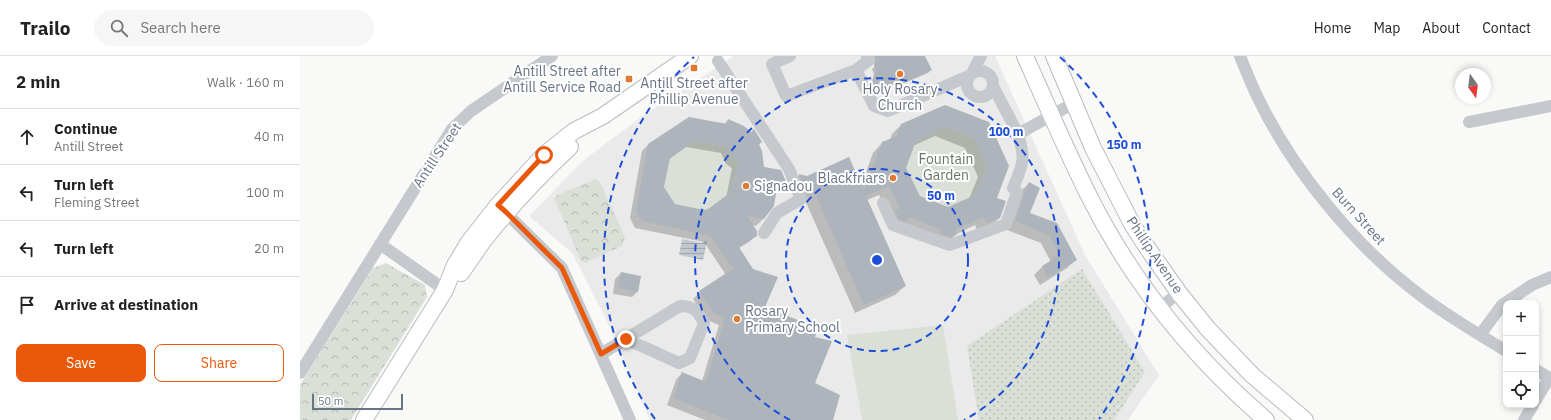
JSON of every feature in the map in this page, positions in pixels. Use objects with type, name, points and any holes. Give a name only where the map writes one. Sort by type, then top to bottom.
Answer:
[{"type":"main road","points":[[364,420],[445,290],[458,259],[469,242],[502,209],[544,155],[574,131],[603,116],[690,56]]},
{"type":"main road","name":"Phillip Avenue","points":[[1025,56],[1089,197],[1125,258],[1159,308],[1202,359],[1238,396],[1266,420]]},
{"type":"main road","name":"Phillip Avenue","points":[[1054,56],[1093,148],[1132,224],[1179,293],[1208,329],[1252,375],[1305,420]]},
{"type":"street","name":"Antill Street","points":[[300,373],[452,129],[471,111],[552,56]]},
{"type":"street","points":[[790,56],[772,64],[786,96],[856,70],[869,60],[867,56]]},
{"type":"street","points":[[981,56],[967,84],[968,88],[973,95],[981,97],[985,96],[992,90],[993,86]]},
{"type":"street","name":"Burn Street","points":[[1240,56],[1259,101],[1290,155],[1345,226],[1381,262],[1419,295],[1449,316],[1503,349]]},
{"type":"street","points":[[718,61],[789,169],[801,199],[777,213],[764,233]]},
{"type":"street","points":[[856,70],[874,106],[888,110],[977,72],[985,72],[992,78],[993,86],[1018,134],[1023,151],[1022,164],[1013,188],[1017,192],[1006,224],[950,245],[893,226],[883,203]]},
{"type":"street","points":[[1018,134],[1074,103]]},
{"type":"street","points":[[1470,122],[1551,106]]},
{"type":"street","points":[[502,209],[562,268],[630,420]]},
{"type":"street","points":[[380,244],[445,290]]},
{"type":"street","points":[[1480,335],[1502,306],[1532,285],[1551,277]]},
{"type":"street","points":[[1159,308],[1179,293]]},
{"type":"street","points":[[601,354],[680,306],[690,306],[699,314],[704,323],[690,358],[679,363],[626,339]]},
{"type":"street","points":[[1539,372],[1550,378],[1539,395]]},
{"type":"street","points":[[1524,420],[1531,408]]},
{"type":"shaded area","points":[[734,56],[995,56],[1085,255],[1159,375],[1128,420],[650,420],[607,321],[572,253],[529,216],[585,159],[644,115]]},
{"type":"shaded area","points":[[682,239],[702,243],[707,241],[703,260],[679,255]]},
{"type":"green space","name":"Fountain Garden","points":[[945,127],[975,139],[987,167],[975,195],[948,207],[920,196],[906,168],[916,141]]},
{"type":"green space","points":[[694,141],[728,147],[732,157],[738,162],[731,192],[708,209],[704,210],[675,204],[664,187],[670,158]]},
{"type":"green space","points":[[596,179],[600,182],[625,237],[622,246],[585,263],[581,261],[554,198],[559,194]]},
{"type":"green space","points":[[386,263],[425,285],[427,297],[351,420],[300,420],[300,385],[373,268]]},
{"type":"green space","points":[[1082,269],[1145,372],[1114,420],[979,420],[967,346]]},
{"type":"green space","points":[[943,325],[958,420],[862,420],[847,335]]},
{"type":"building","name":"Holy Rosary Church","points":[[875,56],[925,56],[932,70],[905,82],[895,79],[892,88],[883,92],[876,89],[873,82],[876,71],[874,66],[876,60]]},
{"type":"building","points":[[945,105],[989,122],[1009,166],[997,198],[1006,201],[1000,218],[987,223],[984,217],[955,230],[957,234],[950,237],[941,234],[942,230],[909,217],[906,222],[898,219],[895,210],[900,208],[889,186],[866,196],[906,286],[864,305],[809,180],[803,184],[799,174],[807,176],[849,157],[864,191],[882,142],[897,136],[901,124]],"holes":[[[945,127],[975,139],[987,167],[975,195],[948,207],[920,196],[906,168],[916,141]]]},
{"type":"building","points":[[689,117],[727,124],[728,119],[744,126],[751,132],[754,129],[762,142],[759,144],[762,151],[764,167],[781,170],[786,182],[778,181],[774,206],[764,219],[747,216],[757,231],[757,236],[739,247],[753,269],[778,277],[765,307],[818,328],[815,337],[832,341],[815,383],[840,395],[833,420],[728,420],[673,398],[682,372],[706,382],[725,318],[714,313],[699,291],[731,270],[735,271],[710,236],[642,221],[636,211],[648,144]],"holes":[[[694,141],[728,147],[732,157],[738,162],[731,192],[708,209],[704,210],[675,204],[664,187],[670,158]]]},
{"type":"building","points":[[1029,182],[1040,188],[1030,213],[1057,223],[1077,260],[1048,277],[1042,266],[1060,255],[1049,235],[1015,221]]},
{"type":"building","points":[[621,272],[641,276],[638,292],[618,288]]},
{"type":"place","name":"Antill Street after Phillip Avenue","points":[[694,68]]},
{"type":"place","name":"Holy Rosary Church","points":[[900,74]]},
{"type":"place","name":"Antill Street after Antill Service Road","points":[[629,79]]},
{"type":"place","name":"Blackfriars","points":[[893,178]]},
{"type":"place","name":"Signadou","points":[[746,186]]},
{"type":"place","name":"Rosary Primary School","points":[[737,319]]},
{"type":"route","points":[[544,155],[498,205],[562,268],[601,354],[626,339]]}]
